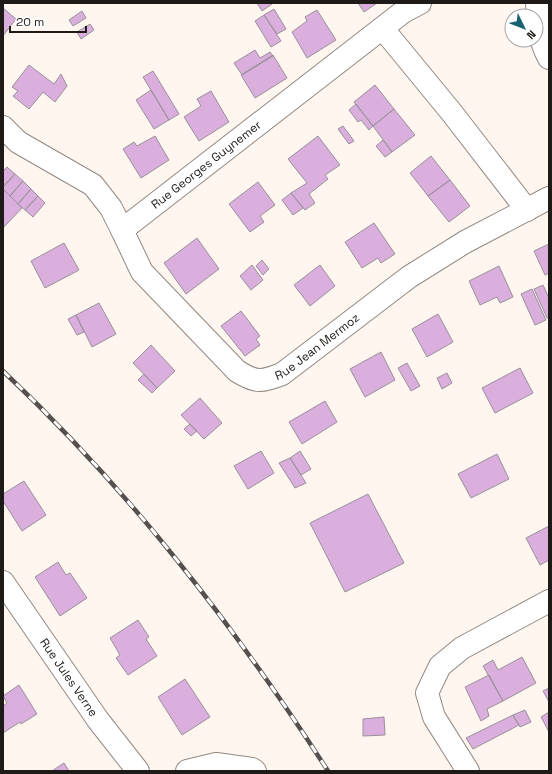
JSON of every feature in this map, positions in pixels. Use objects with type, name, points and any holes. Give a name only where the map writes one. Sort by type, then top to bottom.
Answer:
[{"type":"street","name":"Rue Georges Guynemer","points":[[122,230],[403,12],[420,3]]},
{"type":"street","points":[[538,3],[538,27],[542,46],[549,58]]},
{"type":"street","points":[[383,29],[452,113],[527,210]]},
{"type":"street","points":[[3,126],[18,142],[93,185],[111,208],[122,230]]},
{"type":"street","name":"Rue Jean Mermoz","points":[[122,230],[142,272],[237,371],[252,380],[266,381],[282,374],[409,277],[465,242],[549,198]]},
{"type":"street","name":"Rue Jules Verne","points":[[3,582],[94,713],[138,771]]},
{"type":"street","points":[[468,771],[434,717],[427,693],[440,666],[462,648],[549,601]]},
{"type":"street","points":[[187,771],[216,764],[252,769],[255,771]]},
{"type":"building","points":[[257,3],[271,3],[272,4],[262,11]]},
{"type":"building","points":[[358,3],[377,3],[364,12]]},
{"type":"building","points":[[3,8],[16,19],[3,36]]},
{"type":"building","points":[[274,9],[286,29],[277,34],[264,15]]},
{"type":"building","points":[[317,10],[336,40],[307,58],[292,32],[307,21],[305,17]]},
{"type":"building","points":[[82,11],[86,18],[73,26],[69,20]]},
{"type":"building","points":[[264,15],[281,41],[271,47],[255,21]]},
{"type":"building","points":[[90,24],[94,30],[81,39],[77,32]]},
{"type":"building","points":[[255,50],[260,58],[270,52],[273,56],[242,75],[234,63]]},
{"type":"building","points":[[273,55],[287,78],[255,98],[241,75]]},
{"type":"building","points":[[29,65],[54,84],[61,74],[67,86],[55,102],[43,92],[29,109],[13,96],[18,91],[12,87]]},
{"type":"building","points":[[153,71],[179,114],[169,120],[143,77]]},
{"type":"building","points":[[375,85],[394,109],[373,126],[354,102]]},
{"type":"building","points":[[151,90],[169,120],[154,129],[136,100]]},
{"type":"building","points":[[211,91],[229,122],[199,141],[184,117],[201,106],[197,99]]},
{"type":"building","points":[[356,104],[373,126],[369,130],[361,120],[358,122],[349,110]]},
{"type":"building","points":[[394,109],[415,135],[392,152],[373,126]]},
{"type":"building","points":[[343,126],[354,141],[349,144],[338,129]]},
{"type":"building","points":[[155,136],[169,160],[141,178],[123,149],[134,142],[137,146]]},
{"type":"building","points":[[318,136],[340,165],[325,175],[328,179],[309,194],[315,203],[305,210],[291,193],[307,183],[288,159]]},
{"type":"building","points":[[383,140],[392,152],[385,157],[376,146]]},
{"type":"building","points":[[431,156],[450,180],[428,196],[410,173]]},
{"type":"building","points":[[7,167],[15,174],[3,187],[3,171]]},
{"type":"building","points":[[15,174],[23,181],[10,196],[3,189],[3,187]]},
{"type":"building","points":[[450,180],[470,206],[449,222],[428,196]]},
{"type":"building","points":[[23,181],[31,189],[18,204],[10,196]]},
{"type":"building","points":[[258,182],[275,205],[260,216],[264,222],[250,232],[229,204]]},
{"type":"building","points":[[3,189],[22,208],[3,228]]},
{"type":"building","points":[[31,189],[38,196],[25,210],[18,204]]},
{"type":"building","points":[[291,193],[303,208],[293,215],[282,200]]},
{"type":"building","points":[[38,196],[45,203],[33,217],[25,210]]},
{"type":"building","points":[[374,223],[395,254],[381,263],[378,258],[362,268],[345,242]]},
{"type":"building","points":[[197,238],[219,269],[186,294],[164,263]]},
{"type":"building","points":[[64,243],[79,270],[45,288],[31,261]]},
{"type":"building","points":[[549,244],[549,273],[545,275],[534,251]]},
{"type":"building","points":[[262,260],[269,269],[263,275],[256,266]]},
{"type":"building","points":[[252,265],[263,280],[251,290],[240,276]]},
{"type":"building","points":[[320,265],[335,286],[310,306],[294,285]]},
{"type":"building","points":[[499,266],[513,297],[500,303],[497,297],[480,305],[469,281]]},
{"type":"building","points":[[543,285],[549,298],[549,317],[547,318],[534,289]]},
{"type":"building","points":[[532,289],[546,320],[535,325],[521,294]]},
{"type":"building","points":[[99,303],[116,334],[92,347],[76,315]]},
{"type":"building","points":[[241,311],[260,336],[256,339],[260,345],[245,356],[221,326]]},
{"type":"building","points":[[438,314],[453,342],[427,357],[412,329]]},
{"type":"building","points":[[76,315],[84,332],[77,335],[68,319]]},
{"type":"building","points":[[151,345],[175,371],[157,388],[133,363]]},
{"type":"building","points":[[381,352],[395,380],[365,397],[350,369]]},
{"type":"building","points":[[407,363],[420,386],[411,391],[398,368]]},
{"type":"building","points":[[520,368],[533,393],[495,413],[482,388]]},
{"type":"building","points":[[447,373],[452,383],[442,389],[437,378]]},
{"type":"building","points":[[144,374],[157,388],[152,393],[138,380]]},
{"type":"building","points":[[200,398],[222,423],[204,439],[181,415]]},
{"type":"building","points":[[325,401],[337,422],[302,444],[289,422]]},
{"type":"building","points":[[190,424],[197,431],[191,436],[184,429]]},
{"type":"building","points":[[261,451],[274,473],[248,489],[234,466]]},
{"type":"building","points":[[300,451],[311,469],[301,475],[290,458]]},
{"type":"building","points":[[497,454],[509,479],[471,498],[458,474]]},
{"type":"building","points":[[290,458],[306,483],[295,488],[279,463]]},
{"type":"building","points":[[24,481],[46,515],[22,531],[3,501],[3,494]]},
{"type":"building","points":[[368,494],[404,563],[345,592],[310,523]]},
{"type":"building","points":[[549,526],[549,560],[540,565],[526,538]]},
{"type":"building","points":[[58,562],[66,575],[70,573],[87,598],[60,616],[35,577]]},
{"type":"building","points":[[138,620],[149,637],[146,639],[157,656],[128,675],[116,658],[120,655],[110,638]]},
{"type":"building","points":[[522,657],[536,683],[503,701],[483,666],[493,660],[498,670]]},
{"type":"building","points":[[489,675],[503,701],[487,709],[489,716],[481,721],[465,687]]},
{"type":"building","points":[[185,679],[210,717],[182,735],[158,697]]},
{"type":"building","points":[[19,685],[37,714],[21,724],[20,722],[3,733],[3,706],[7,703],[3,696]]},
{"type":"building","points":[[549,688],[549,702],[543,691]]},
{"type":"building","points":[[525,710],[531,722],[520,727],[513,715]]},
{"type":"building","points":[[549,712],[549,732],[541,717]]},
{"type":"building","points":[[513,715],[519,725],[473,749],[466,738]]},
{"type":"building","points":[[384,717],[385,735],[363,736],[363,719]]},
{"type":"building","points":[[64,763],[69,771],[52,771]]},
{"type":"railway","points":[[3,371],[50,417],[94,464],[178,561],[255,664],[328,771]]}]
